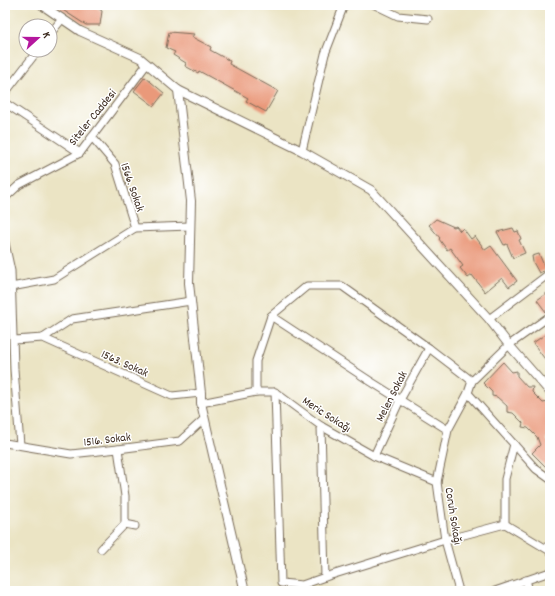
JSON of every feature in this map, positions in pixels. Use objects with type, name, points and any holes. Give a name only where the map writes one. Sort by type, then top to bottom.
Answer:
[{"type":"street","points":[[42,5],[80,31],[140,58],[178,90],[302,151],[371,190],[489,319],[509,345],[550,392]]},
{"type":"street","points":[[302,151],[325,54],[344,5]]},
{"type":"street","points":[[375,5],[398,16],[428,19]]},
{"type":"street","points":[[58,24],[62,19]]},
{"type":"street","points":[[5,93],[32,58]]},
{"type":"street","name":"Siteler Caddesi","points":[[5,198],[19,185],[80,152],[147,64]]},
{"type":"street","points":[[178,90],[191,201],[189,283],[201,403],[244,591]]},
{"type":"street","points":[[5,103],[80,152]]},
{"type":"street","name":"1566. Sokak","points":[[80,152],[92,137],[115,164],[135,228]]},
{"type":"street","points":[[10,287],[54,279],[135,228],[190,226]]},
{"type":"street","points":[[5,243],[11,271],[10,287],[14,340],[14,369],[20,445]]},
{"type":"street","points":[[489,319],[550,273]]},
{"type":"street","points":[[256,392],[256,361],[271,316],[307,286],[342,286],[429,348],[472,382]]},
{"type":"street","points":[[14,340],[43,338],[72,319],[191,301]]},
{"type":"street","points":[[271,316],[448,430]]},
{"type":"street","name":"Coruh Sokağı","points":[[459,591],[445,540],[437,482],[448,430],[468,393],[472,382],[509,345],[550,316]]},
{"type":"street","name":"1563. Sokak","points":[[43,338],[172,396],[201,393]]},
{"type":"street","name":"Melen Sokak","points":[[374,456],[400,400],[429,348]]},
{"type":"street","points":[[201,403],[256,392],[275,392],[281,583],[302,585],[445,540],[505,524],[550,552]]},
{"type":"street","name":"Meric Sokağı","points":[[275,392],[321,426],[374,456],[437,482]]},
{"type":"street","points":[[468,393],[536,469],[550,479]]},
{"type":"street","name":"1516. Sokak","points":[[5,443],[71,454],[118,449],[180,441],[204,419]]},
{"type":"street","points":[[321,426],[325,577]]},
{"type":"street","points":[[505,524],[505,479],[514,444]]},
{"type":"street","points":[[101,550],[125,524],[125,496],[118,449]]},
{"type":"street","points":[[125,524],[135,526]]},
{"type":"street","points":[[495,591],[550,572]]},
{"type":"street","points":[[526,580],[529,591]]},
{"type":"building","points":[[55,5],[94,5],[102,11],[100,25],[86,25]]},
{"type":"building","points":[[169,32],[194,34],[192,37],[211,47],[210,50],[230,61],[229,64],[278,91],[266,112],[246,101],[248,98],[199,71],[198,73],[185,66],[186,63],[173,55],[175,52],[166,48]]},
{"type":"building","points":[[145,77],[164,93],[154,106],[134,91]]},
{"type":"building","points":[[436,219],[454,227],[456,226],[460,231],[463,228],[471,239],[475,236],[485,250],[491,246],[517,281],[509,287],[502,278],[485,292],[472,275],[468,278],[460,268],[463,266],[450,248],[447,250],[439,239],[440,238],[429,225]]},
{"type":"building","points":[[513,228],[515,232],[518,231],[521,239],[519,240],[525,253],[513,258],[507,244],[504,245],[497,232]]},
{"type":"building","points":[[539,254],[546,270],[539,273],[533,262],[532,256]]},
{"type":"building","points":[[550,291],[550,309],[546,312],[537,300]]},
{"type":"building","points":[[550,331],[550,366],[533,343]]},
{"type":"building","points":[[503,362],[512,372],[517,371],[517,376],[527,387],[533,387],[532,392],[543,403],[548,402],[548,408],[550,410],[550,435],[546,439],[550,444],[550,471],[532,453],[540,445],[537,437],[528,428],[522,427],[523,423],[513,413],[507,412],[507,406],[497,397],[492,396],[492,392],[483,383]]}]
